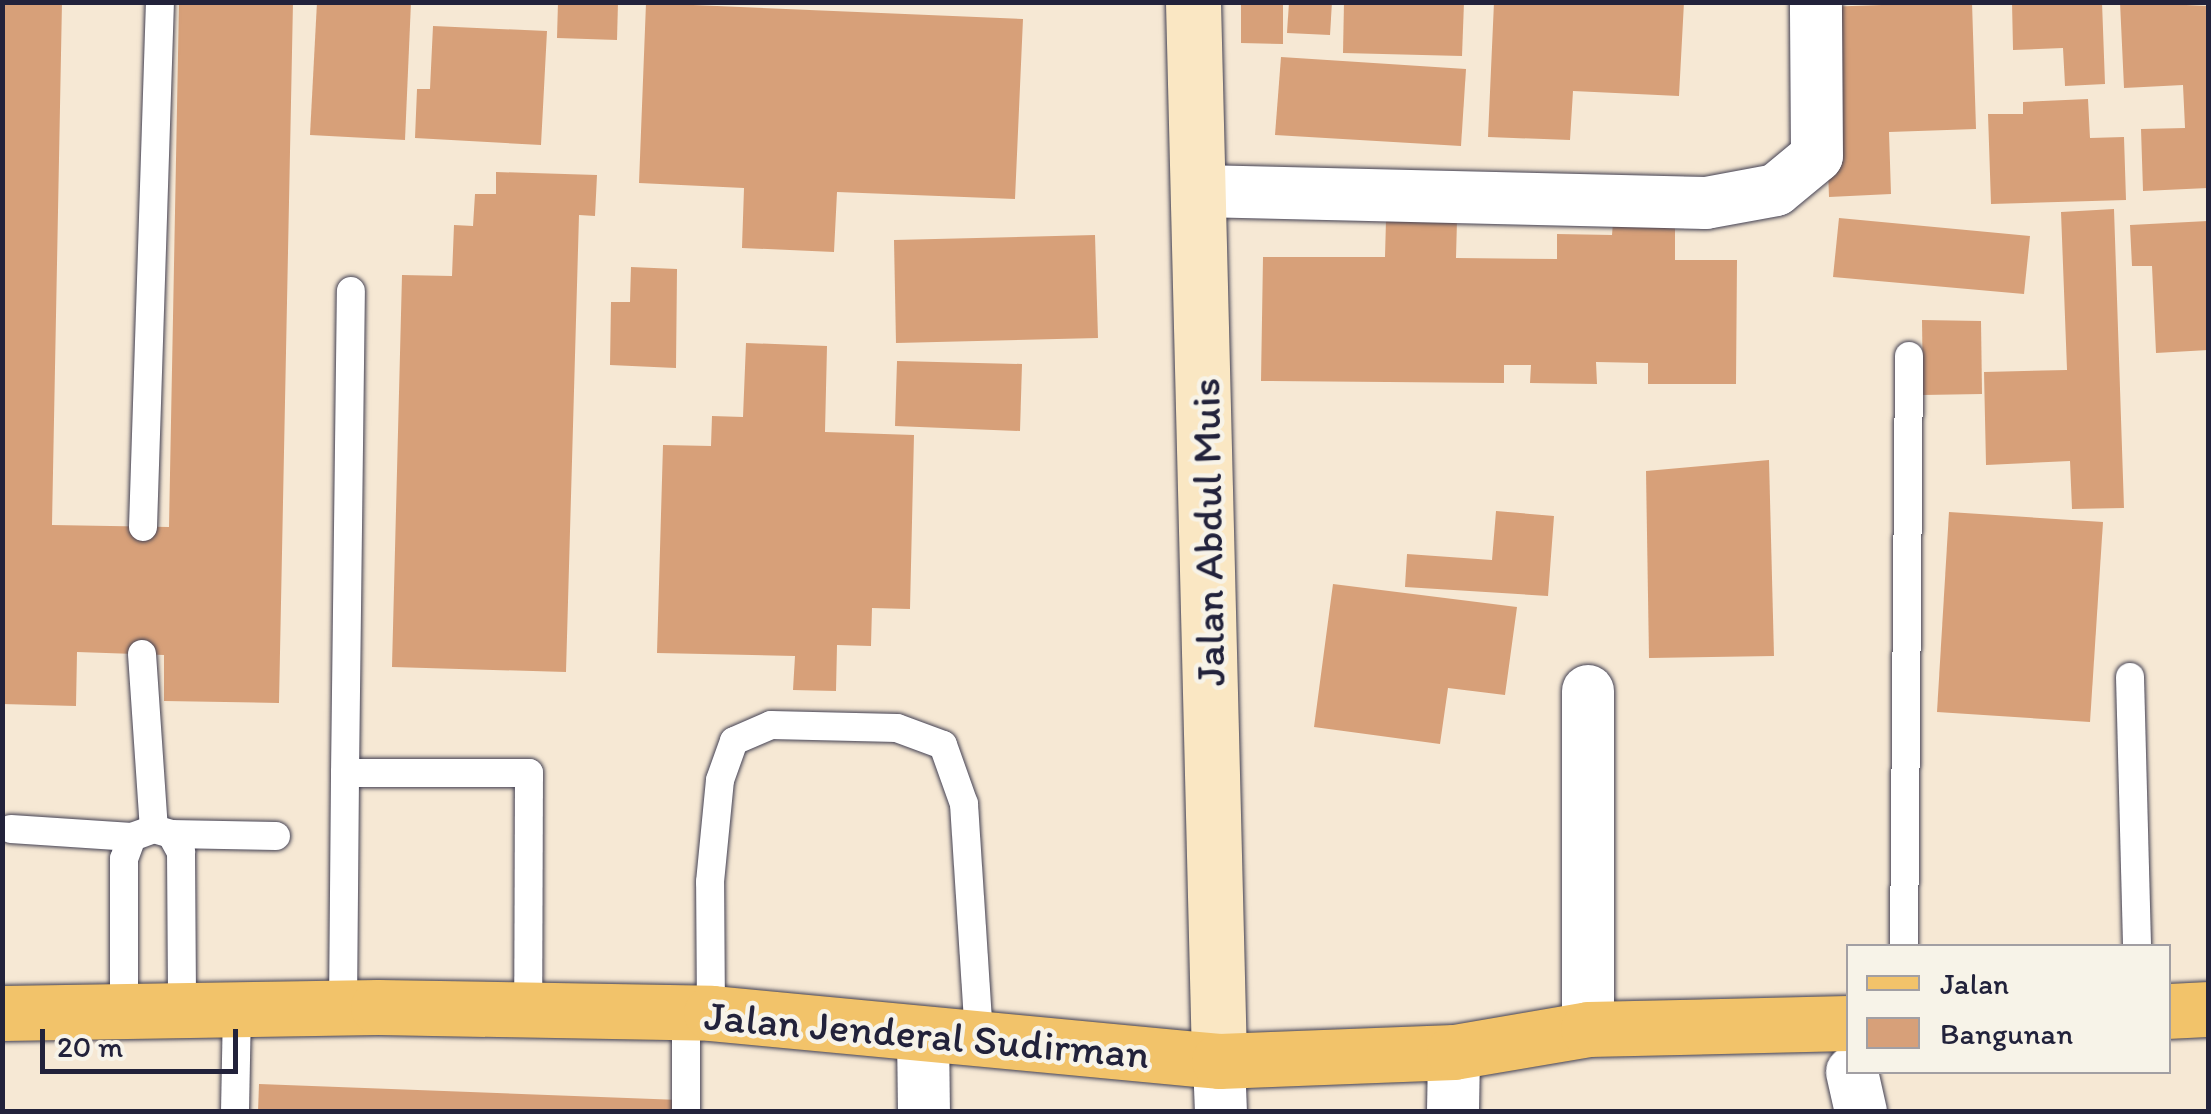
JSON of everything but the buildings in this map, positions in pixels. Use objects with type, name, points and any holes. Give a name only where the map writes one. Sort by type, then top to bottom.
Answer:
[{"type":"main road","name":"Jalan Jenderal Sudirman","points":[[2,1013],[124,1006],[699,1013],[980,1036],[1220,1086],[1588,1028],[1846,1044]]},
{"type":"main road","points":[[2171,1011],[2208,1009]]},
{"type":"street","name":"Jalan Abdul Muis","points":[[1193,2],[1220,1086]]},
{"type":"street","points":[[1200,191],[1706,203],[1776,190],[1817,156],[1816,2]]},
{"type":"street","points":[[1588,691],[1588,1028]]},
{"type":"street","points":[[923,1033],[924,1112]]},
{"type":"street","points":[[1452,1112],[1454,1052]]},
{"type":"street","points":[[1853,1074],[1861,1112]]},
{"type":"lane","points":[[144,527],[160,2]]},
{"type":"lane","points":[[342,1007],[352,291]]},
{"type":"lane","points":[[1904,944],[1910,356]]},
{"type":"lane","points":[[142,654],[152,834]]},
{"type":"lane","points":[[2130,677],[2136,944]]},
{"type":"lane","points":[[686,1112],[720,780],[734,742],[771,726],[896,728],[943,745],[964,804],[980,1036]]},
{"type":"lane","points":[[344,772],[530,773],[528,1010]]},
{"type":"lane","points":[[11,829],[276,836]]},
{"type":"lane","points":[[124,1006],[124,858],[152,834]]},
{"type":"lane","points":[[152,834],[181,852],[182,1007]]},
{"type":"lane","points":[[236,1112],[237,1008]]}]
